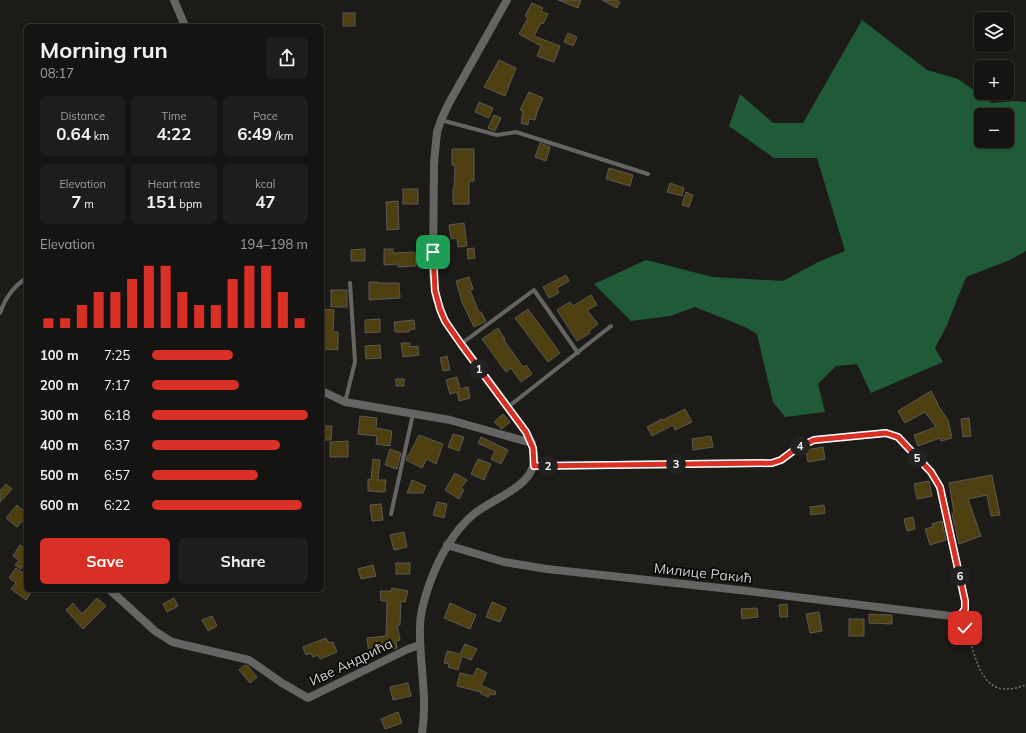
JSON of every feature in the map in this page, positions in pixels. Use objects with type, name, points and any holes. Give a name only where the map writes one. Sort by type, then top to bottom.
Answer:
[{"type":"street","points":[[174,0],[184,24]]},
{"type":"street","points":[[422,733],[425,702],[420,645],[420,626],[422,608],[430,583],[447,545],[458,530],[485,506],[516,489],[525,482],[534,466],[532,443],[523,428],[461,344],[442,315],[436,296],[434,279],[433,170],[436,140],[441,120],[506,0]]},
{"type":"street","points":[[324,393],[345,402],[462,423],[532,443]]},
{"type":"street","points":[[534,466],[772,463],[781,460],[797,448],[814,440],[886,433],[893,434],[898,437],[931,472],[940,487],[965,601],[965,609],[959,617]]},
{"type":"street","name":"Милице Ракић","points":[[447,545],[496,560],[547,569],[756,592],[959,617]]},
{"type":"street","name":"Иве Андрића","points":[[112,592],[155,631],[172,642],[249,660],[282,683],[308,698],[408,649],[420,645]]},
{"type":"lane","points":[[441,120],[497,135],[516,132],[648,174]]},
{"type":"lane","points":[[0,313],[7,297],[24,280]]},
{"type":"lane","points":[[345,402],[355,362],[350,283]]},
{"type":"lane","points":[[461,344],[534,290],[578,353]]},
{"type":"lane","points":[[508,407],[611,326]]},
{"type":"lane","points":[[391,514],[413,413]]},
{"type":"path","points":[[959,617],[965,628],[982,675],[989,683],[1003,689],[1026,685]]},
{"type":"green space","points":[[862,20],[927,70],[958,79],[974,90],[974,100],[988,100],[992,103],[1014,101],[1026,102],[1026,251],[1010,260],[966,277],[947,325],[935,348],[943,362],[871,393],[857,364],[836,366],[818,384],[825,412],[785,417],[773,402],[757,334],[745,327],[695,307],[670,316],[631,321],[594,284],[646,260],[713,277],[783,281],[818,262],[845,251],[817,158],[774,158],[729,126],[740,94],[773,123],[803,123]]},
{"type":"building","points":[[558,0],[581,0],[578,8]]},
{"type":"building","points":[[602,0],[616,0],[620,2],[617,8]]},
{"type":"building","points":[[532,3],[543,8],[541,11],[548,14],[534,36],[560,46],[554,62],[537,56],[541,46],[519,34],[528,18],[525,16]]},
{"type":"building","points":[[343,13],[355,13],[355,26],[343,26]]},
{"type":"building","points":[[568,33],[577,37],[573,46],[564,42]]},
{"type":"building","points":[[499,60],[516,68],[505,96],[484,87]]},
{"type":"building","points":[[529,92],[543,98],[535,120],[529,119],[528,125],[521,123],[523,111],[520,110]]},
{"type":"building","points":[[479,102],[493,108],[489,118],[475,112]]},
{"type":"building","points":[[494,115],[501,118],[495,131],[488,128]]},
{"type":"building","points":[[540,143],[550,147],[546,161],[535,157]]},
{"type":"building","points":[[452,149],[474,149],[474,181],[469,181],[469,204],[453,204],[455,165],[452,165]]},
{"type":"building","points":[[609,168],[633,175],[630,186],[606,179]]},
{"type":"building","points":[[670,183],[684,188],[682,196],[667,192]]},
{"type":"building","points":[[403,189],[418,189],[418,204],[403,204]]},
{"type":"building","points":[[686,192],[693,195],[689,207],[682,205]]},
{"type":"building","points":[[398,201],[399,229],[387,230],[386,202]]},
{"type":"building","points":[[464,223],[467,246],[458,247],[457,238],[451,239],[449,225]]},
{"type":"building","points":[[474,248],[475,258],[468,259],[467,249]]},
{"type":"building","points":[[365,249],[365,261],[351,261],[351,250]]},
{"type":"building","points":[[384,249],[393,249],[393,253],[415,252],[416,266],[398,267],[398,264],[384,265]]},
{"type":"building","points":[[566,275],[569,281],[557,288],[559,293],[549,298],[543,287]]},
{"type":"building","points":[[469,277],[473,289],[470,290],[479,312],[481,312],[486,321],[474,327],[462,302],[456,281]]},
{"type":"building","points":[[369,282],[399,283],[400,298],[369,300]]},
{"type":"building","points":[[331,290],[347,290],[347,307],[331,307]]},
{"type":"building","points":[[591,295],[597,305],[587,310],[598,324],[589,331],[590,333],[577,341],[557,310],[570,302],[573,306]]},
{"type":"building","points":[[324,309],[334,310],[333,332],[338,332],[338,350],[324,349]]},
{"type":"building","points":[[528,309],[560,353],[548,362],[515,318]]},
{"type":"building","points":[[380,319],[380,332],[365,333],[365,320]]},
{"type":"building","points":[[414,320],[415,329],[409,330],[409,332],[395,332],[394,322]]},
{"type":"building","points":[[498,328],[505,339],[504,340],[523,367],[526,365],[532,374],[521,382],[511,368],[506,372],[482,339]]},
{"type":"building","points":[[401,343],[410,343],[410,347],[418,346],[419,355],[403,357]]},
{"type":"building","points":[[380,345],[381,358],[366,359],[365,346]]},
{"type":"building","points":[[447,356],[450,370],[443,371],[440,358]]},
{"type":"building","points":[[457,377],[460,389],[468,387],[470,398],[459,401],[457,392],[450,394],[446,380]]},
{"type":"building","points":[[396,379],[404,379],[404,386],[396,386]]},
{"type":"building","points":[[931,391],[937,404],[948,420],[952,438],[941,441],[940,438],[918,446],[914,435],[936,427],[925,412],[905,423],[898,411]]},
{"type":"building","points":[[685,409],[692,422],[675,430],[673,425],[652,436],[647,427]]},
{"type":"building","points":[[503,414],[510,422],[502,429],[494,422]]},
{"type":"building","points":[[360,416],[377,418],[376,428],[392,431],[390,446],[376,444],[377,436],[358,434]]},
{"type":"building","points":[[969,418],[971,436],[963,437],[961,419]]},
{"type":"building","points":[[324,426],[332,426],[331,440],[324,440]]},
{"type":"building","points":[[453,434],[464,437],[459,451],[448,447]]},
{"type":"building","points":[[419,435],[443,444],[436,464],[427,459],[422,468],[406,460]]},
{"type":"building","points":[[711,436],[713,447],[693,450],[692,439]]},
{"type":"building","points":[[481,437],[508,450],[501,464],[491,459],[495,451],[478,443]]},
{"type":"building","points":[[348,441],[348,457],[330,457],[330,442]]},
{"type":"building","points":[[823,447],[825,459],[808,462],[806,450]]},
{"type":"building","points":[[390,449],[401,453],[397,469],[385,465]]},
{"type":"building","points":[[373,459],[380,460],[378,480],[386,480],[385,492],[368,491],[368,479],[371,480]]},
{"type":"building","points":[[478,459],[491,464],[484,480],[471,474]]},
{"type":"building","points":[[455,473],[467,480],[461,488],[464,490],[459,499],[445,490]]},
{"type":"building","points":[[992,475],[1000,515],[991,516],[987,495],[968,499],[981,536],[959,544],[952,514],[954,513],[949,483]]},
{"type":"building","points":[[412,480],[426,486],[423,493],[407,493]]},
{"type":"building","points":[[929,481],[932,496],[917,499],[914,484]]},
{"type":"building","points":[[6,484],[12,489],[0,502],[0,491]]},
{"type":"building","points":[[437,502],[447,504],[444,518],[433,515]]},
{"type":"building","points":[[381,504],[383,520],[372,521],[370,505]]},
{"type":"building","points":[[17,505],[24,511],[24,519],[17,527],[6,518]]},
{"type":"building","points":[[824,505],[825,513],[811,515],[810,507]]},
{"type":"building","points":[[913,517],[915,529],[907,531],[904,519]]},
{"type":"building","points":[[942,521],[946,540],[930,545],[925,529],[933,527],[932,524]]},
{"type":"building","points":[[404,532],[407,547],[394,550],[390,535]]},
{"type":"building","points":[[20,545],[24,547],[24,563],[21,569],[15,565],[19,560],[13,556]]},
{"type":"building","points":[[396,563],[410,563],[410,574],[396,574]]},
{"type":"building","points":[[373,565],[376,576],[361,579],[358,569]]},
{"type":"building","points":[[16,568],[24,574],[24,592],[32,592],[26,600],[11,589],[16,583],[9,578]]},
{"type":"building","points":[[392,588],[408,591],[405,602],[401,601],[400,625],[397,625],[400,640],[396,641],[397,648],[369,654],[367,638],[386,636],[387,601],[381,601],[380,591],[391,591]]},
{"type":"building","points":[[97,598],[106,606],[83,629],[66,610],[73,603],[82,614]]},
{"type":"building","points":[[174,598],[178,606],[167,612],[163,604]]},
{"type":"building","points":[[492,602],[506,608],[500,622],[486,617]]},
{"type":"building","points":[[450,603],[476,615],[470,629],[444,618]]},
{"type":"building","points":[[787,604],[788,617],[780,617],[779,605]]},
{"type":"building","points":[[757,608],[758,617],[742,619],[741,609]]},
{"type":"building","points":[[819,612],[822,631],[810,633],[806,614]]},
{"type":"building","points":[[869,614],[892,615],[892,624],[869,623]]},
{"type":"building","points":[[212,616],[217,626],[208,631],[202,620]]},
{"type":"building","points":[[849,619],[864,619],[864,636],[849,636]]},
{"type":"building","points":[[326,638],[329,643],[333,642],[337,652],[320,659],[318,655],[313,657],[311,653],[306,655],[303,647]]},
{"type":"building","points":[[465,644],[477,649],[471,660],[462,656],[458,670],[448,667],[449,664],[444,663],[447,651],[460,654]]},
{"type":"building","points":[[245,665],[248,666],[257,677],[250,683],[239,670]]},
{"type":"building","points":[[477,668],[487,673],[481,685],[496,692],[495,695],[490,694],[488,697],[480,693],[481,692],[457,686],[460,673],[473,676]]},
{"type":"building","points":[[408,683],[411,696],[393,700],[390,687]]},
{"type":"building","points":[[398,712],[402,723],[385,729],[381,719]]},
{"type":"route","points":[[433,252],[435,291],[442,315],[461,344],[526,432],[532,443],[534,466],[772,463],[781,460],[797,448],[814,440],[886,433],[893,434],[898,437],[913,455],[931,472],[940,487],[965,601],[965,609],[959,617],[965,628]]}]
